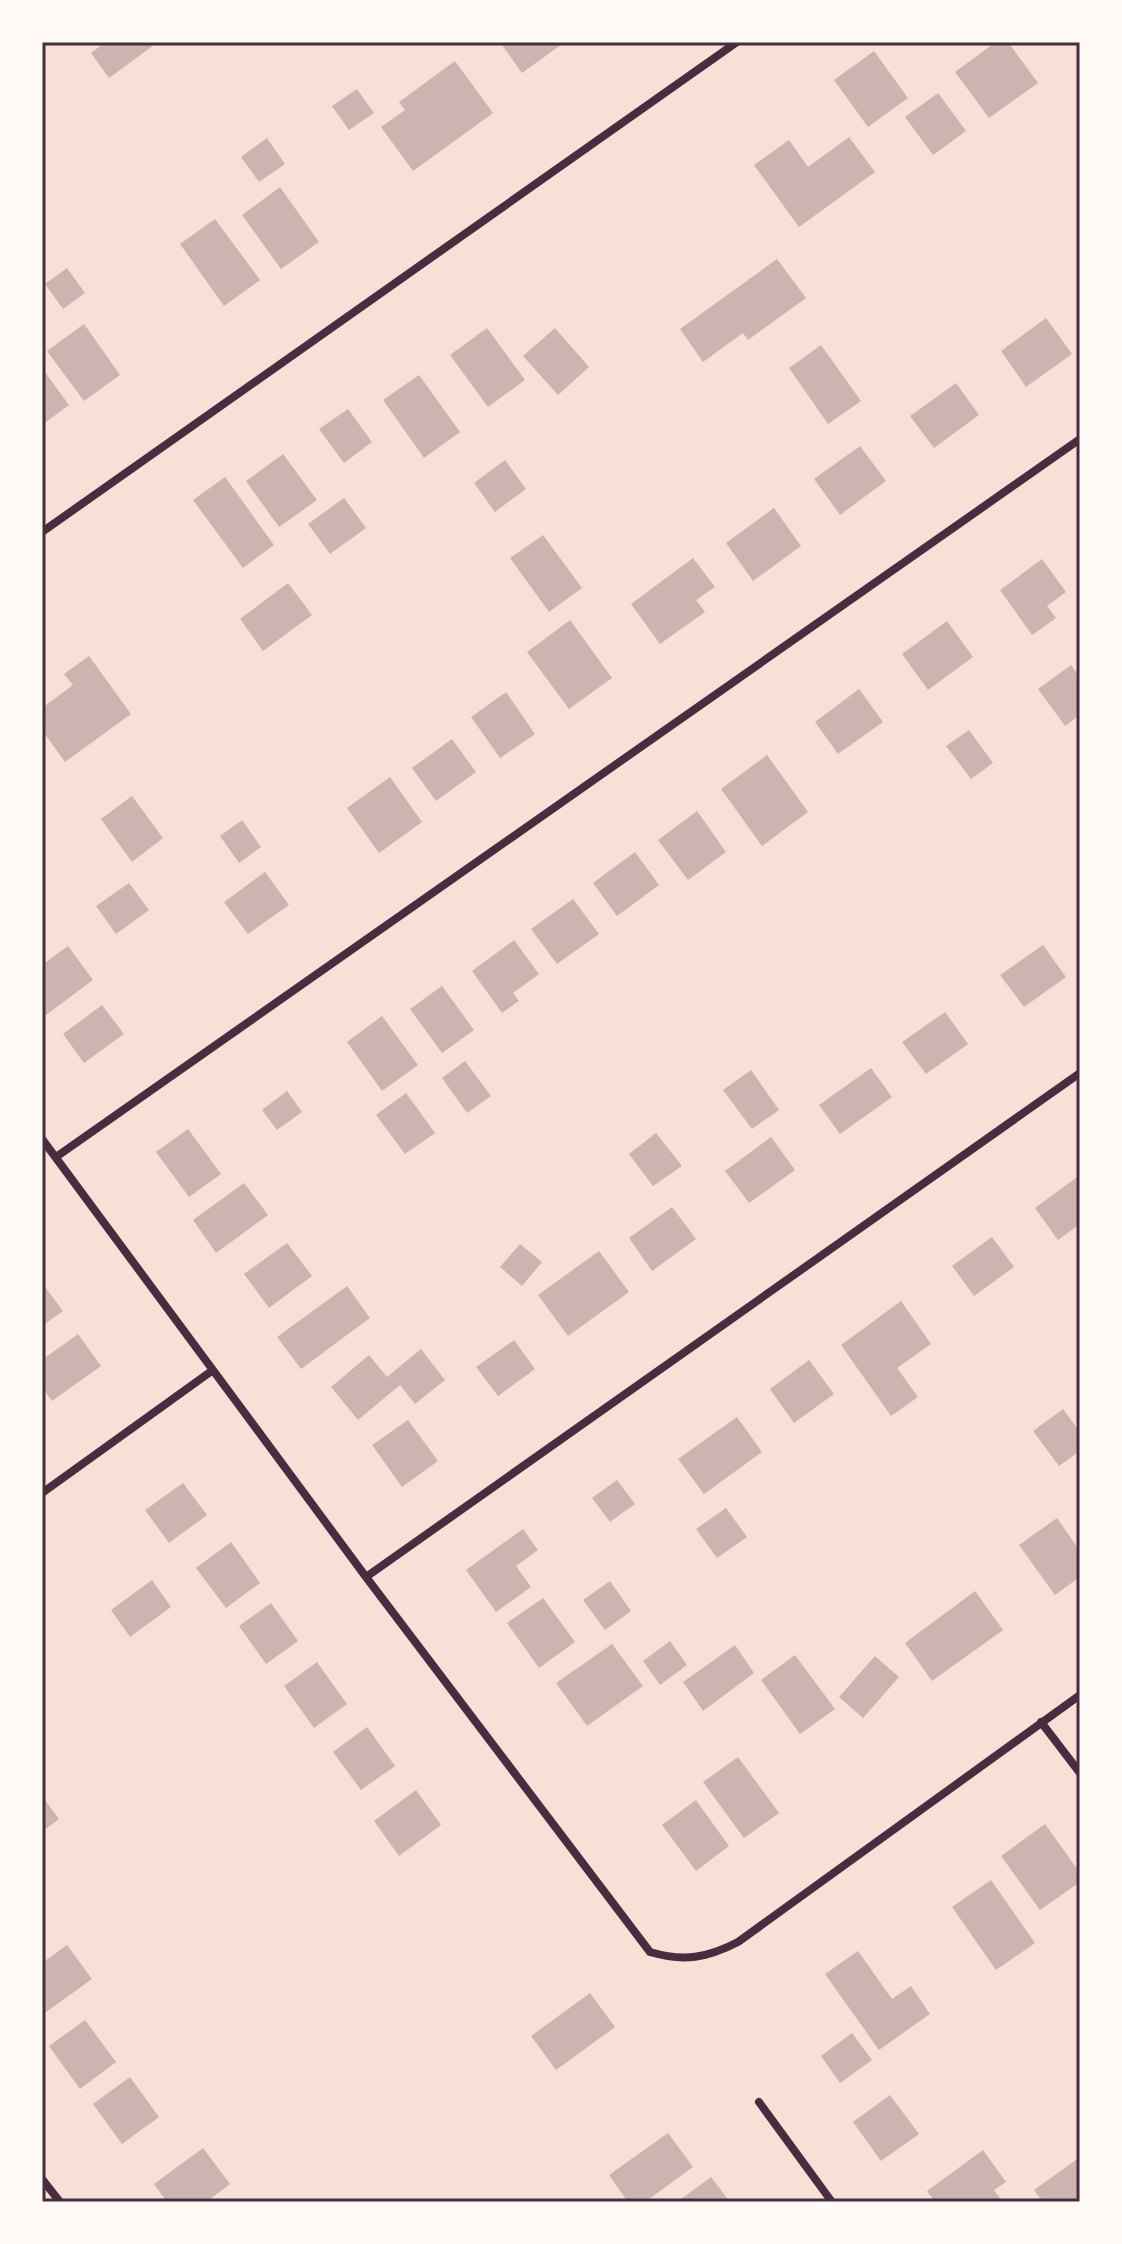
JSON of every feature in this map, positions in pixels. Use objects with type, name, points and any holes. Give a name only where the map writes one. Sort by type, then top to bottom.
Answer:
[{"type":"street","points":[[42,532],[737,42]]},
{"type":"street","points":[[56,1157],[1080,439]]},
{"type":"street","points":[[366,1577],[1080,1073]]},
{"type":"street","points":[[42,1139],[366,1577],[650,1952],[693,1960],[716,1954],[738,1942],[1080,1695]]},
{"type":"street","points":[[42,1493],[213,1370]]},
{"type":"street","points":[[1041,1722],[1080,1773]]},
{"type":"street","points":[[759,2102],[832,2202]]},
{"type":"street","points":[[42,2179],[60,2202]]},
{"type":"building","points":[[97,42],[158,42],[109,78],[91,53],[100,46]]},
{"type":"building","points":[[500,42],[565,42],[522,73]]},
{"type":"building","points":[[996,42],[1008,42],[1038,83],[989,118],[955,72]]},
{"type":"building","points":[[874,51],[908,98],[868,127],[834,80]]},
{"type":"building","points":[[455,61],[493,113],[413,171],[381,127],[405,110],[399,102]]},
{"type":"building","points":[[357,89],[374,113],[349,130],[332,106]]},
{"type":"building","points":[[938,93],[966,131],[933,155],[905,117]]},
{"type":"building","points":[[849,137],[875,172],[799,227],[754,165],[789,140],[808,167]]},
{"type":"building","points":[[267,138],[285,164],[259,182],[241,157]]},
{"type":"building","points":[[280,187],[319,242],[281,269],[242,215]]},
{"type":"building","points":[[215,219],[260,280],[224,306],[180,244]]},
{"type":"building","points":[[777,259],[806,298],[748,340],[743,333],[703,362],[680,329]]},
{"type":"building","points":[[67,268],[85,293],[63,309],[45,284]]},
{"type":"building","points":[[1046,318],[1072,354],[1026,387],[1001,351]]},
{"type":"building","points":[[84,324],[120,375],[84,401],[47,351]]},
{"type":"building","points":[[487,328],[525,380],[488,407],[450,355]]},
{"type":"building","points":[[555,328],[589,367],[558,395],[523,356]]},
{"type":"building","points":[[821,345],[861,401],[828,424],[789,368]]},
{"type":"building","points":[[42,368],[69,405],[42,425]]},
{"type":"building","points":[[419,375],[460,432],[424,458],[383,400]]},
{"type":"building","points":[[956,383],[979,415],[934,448],[910,416]]},
{"type":"building","points":[[348,409],[372,442],[344,463],[319,429]]},
{"type":"building","points":[[860,446],[886,481],[840,515],[814,479]]},
{"type":"building","points":[[283,454],[317,500],[279,527],[246,481]]},
{"type":"building","points":[[505,460],[526,489],[495,512],[474,483]]},
{"type":"building","points":[[225,477],[274,545],[243,568],[193,500]]},
{"type":"building","points":[[344,498],[366,528],[330,554],[308,524]]},
{"type":"building","points":[[774,508],[801,546],[753,581],[726,543]]},
{"type":"building","points":[[543,535],[582,588],[549,612],[510,558]]},
{"type":"building","points":[[693,558],[715,587],[696,600],[705,612],[660,644],[631,604]]},
{"type":"building","points":[[1042,559],[1066,592],[1047,606],[1056,618],[1032,635],[1000,590]]},
{"type":"building","points":[[288,583],[312,615],[263,651],[240,619]]},
{"type":"building","points":[[570,620],[612,678],[569,709],[527,652]]},
{"type":"building","points":[[947,621],[973,657],[928,690],[902,654]]},
{"type":"building","points":[[89,656],[131,714],[65,762],[42,730],[42,708],[73,685],[64,674]]},
{"type":"building","points":[[1071,665],[1080,678],[1080,715],[1065,726],[1038,689]]},
{"type":"building","points":[[859,689],[883,722],[838,754],[815,722]]},
{"type":"building","points":[[506,692],[535,734],[500,758],[471,717]]},
{"type":"building","points":[[969,730],[993,763],[971,779],[946,746]]},
{"type":"building","points":[[452,739],[476,772],[436,801],[412,768]]},
{"type":"building","points":[[767,755],[808,812],[762,846],[721,789]]},
{"type":"building","points":[[390,777],[422,822],[379,853],[347,808]]},
{"type":"building","points":[[132,796],[163,838],[132,862],[101,819]]},
{"type":"building","points":[[697,811],[726,852],[688,880],[658,840]]},
{"type":"building","points":[[242,820],[261,847],[239,863],[220,836]]},
{"type":"building","points":[[635,852],[659,885],[617,916],[593,883]]},
{"type":"building","points":[[265,872],[289,905],[248,934],[224,902]]},
{"type":"building","points":[[129,883],[149,910],[116,934],[96,906]]},
{"type":"building","points":[[573,899],[599,934],[557,964],[531,929]]},
{"type":"building","points":[[514,940],[539,974],[513,993],[519,1001],[502,1013],[472,971]]},
{"type":"building","points":[[1043,945],[1066,977],[1024,1007],[1000,975]]},
{"type":"building","points":[[68,946],[93,980],[46,1015],[42,1009],[42,965]]},
{"type":"building","points":[[442,986],[474,1030],[442,1053],[410,1009]]},
{"type":"building","points":[[102,1005],[124,1034],[84,1063],[63,1034]]},
{"type":"building","points":[[945,1012],[968,1044],[926,1074],[902,1042]]},
{"type":"building","points":[[382,1016],[418,1065],[382,1091],[347,1042]]},
{"type":"building","points":[[465,1061],[491,1096],[467,1113],[442,1078]]},
{"type":"building","points":[[871,1068],[892,1097],[840,1134],[819,1105]]},
{"type":"building","points":[[751,1070],[779,1110],[752,1129],[723,1090]]},
{"type":"building","points":[[287,1091],[302,1112],[277,1130],[262,1110]]},
{"type":"building","points":[[406,1093],[435,1133],[405,1154],[376,1115]]},
{"type":"building","points":[[188,1129],[221,1174],[189,1197],[156,1152]]},
{"type":"building","points":[[656,1133],[682,1166],[653,1186],[629,1154]]},
{"type":"building","points":[[771,1137],[795,1170],[749,1203],[725,1171]]},
{"type":"building","points":[[1080,1175],[1080,1224],[1058,1240],[1035,1208]]},
{"type":"building","points":[[244,1183],[268,1215],[216,1253],[193,1220]]},
{"type":"building","points":[[672,1207],[696,1239],[652,1271],[629,1238]]},
{"type":"building","points":[[992,1237],[1014,1267],[974,1296],[952,1266]]},
{"type":"building","points":[[287,1243],[312,1276],[269,1308],[244,1274]]},
{"type":"building","points":[[520,1244],[542,1262],[522,1286],[500,1267]]},
{"type":"building","points":[[599,1251],[629,1292],[568,1336],[538,1295]]},
{"type":"building","points":[[42,1283],[63,1311],[42,1326]]},
{"type":"building","points":[[347,1286],[370,1318],[301,1369],[277,1337]]},
{"type":"building","points":[[901,1301],[931,1344],[897,1368],[918,1397],[891,1416],[841,1345]]},
{"type":"building","points":[[78,1334],[101,1366],[52,1401],[42,1387],[42,1360]]},
{"type":"building","points":[[514,1340],[535,1369],[498,1396],[476,1367]]},
{"type":"building","points":[[421,1349],[445,1380],[415,1404],[400,1385],[358,1420],[331,1387],[369,1355],[387,1377]]},
{"type":"building","points":[[809,1360],[834,1394],[794,1423],[770,1389]]},
{"type":"building","points":[[1063,1409],[1080,1432],[1080,1451],[1059,1466],[1033,1431]]},
{"type":"building","points":[[737,1417],[762,1452],[704,1494],[678,1459]]},
{"type":"building","points":[[408,1420],[438,1461],[402,1487],[372,1445]]},
{"type":"building","points":[[617,1480],[635,1504],[610,1522],[592,1498]]},
{"type":"building","points":[[183,1483],[207,1515],[169,1543],[145,1510]]},
{"type":"building","points":[[726,1508],[747,1537],[717,1558],[696,1529]]},
{"type":"building","points":[[1057,1518],[1080,1551],[1080,1577],[1055,1595],[1019,1545]]},
{"type":"building","points":[[523,1529],[538,1550],[516,1566],[531,1587],[496,1612],[466,1570]]},
{"type":"building","points":[[231,1542],[260,1583],[226,1608],[196,1568]]},
{"type":"building","points":[[152,1580],[171,1607],[130,1637],[111,1610]]},
{"type":"building","points":[[610,1581],[631,1611],[605,1630],[583,1600]]},
{"type":"building","points":[[975,1591],[1003,1630],[932,1681],[905,1643]]},
{"type":"building","points":[[543,1598],[575,1642],[539,1668],[507,1623]]},
{"type":"building","points":[[271,1603],[298,1641],[266,1664],[239,1626]]},
{"type":"building","points":[[670,1641],[687,1665],[660,1685],[643,1661]]},
{"type":"building","points":[[612,1644],[643,1686],[587,1726],[556,1683]]},
{"type":"building","points":[[735,1645],[754,1673],[703,1711],[683,1682]]},
{"type":"building","points":[[795,1655],[835,1709],[800,1734],[761,1680]]},
{"type":"building","points":[[875,1656],[899,1677],[863,1718],[839,1697]]},
{"type":"building","points":[[317,1662],[347,1704],[314,1728],[284,1686]]},
{"type":"building","points":[[367,1727],[395,1766],[361,1790],[333,1752]]},
{"type":"building","points":[[738,1757],[779,1813],[744,1838],[703,1782]]},
{"type":"building","points":[[416,1790],[441,1825],[399,1856],[374,1821]]},
{"type":"building","points":[[42,1796],[59,1819],[42,1832]]},
{"type":"building","points":[[696,1800],[729,1846],[696,1871],[662,1825]]},
{"type":"building","points":[[1045,1824],[1080,1873],[1080,1882],[1040,1910],[1001,1856]]},
{"type":"building","points":[[991,1880],[1035,1943],[996,1970],[952,1907]]},
{"type":"building","points":[[67,1945],[92,1979],[42,2015],[42,1963]]},
{"type":"building","points":[[858,1951],[892,1999],[911,1986],[930,2014],[879,2050],[825,1974]]},
{"type":"building","points":[[590,1993],[615,2027],[556,2070],[531,2036]]},
{"type":"building","points":[[85,2020],[116,2062],[80,2089],[49,2046]]},
{"type":"building","points":[[852,2033],[872,2060],[840,2083],[821,2056]]},
{"type":"building","points":[[130,2077],[159,2117],[122,2144],[93,2104]]},
{"type":"building","points":[[890,2095],[919,2134],[881,2161],[853,2122]]},
{"type":"building","points":[[668,2133],[693,2167],[645,2202],[628,2202],[609,2175]]},
{"type":"building","points":[[203,2148],[230,2184],[206,2202],[167,2202],[154,2184]]},
{"type":"building","points":[[983,2150],[1006,2182],[994,2190],[1003,2202],[935,2202],[927,2191]]},
{"type":"building","points":[[1080,2157],[1080,2202],[1043,2202],[1034,2190]]},
{"type":"building","points":[[711,2177],[730,2202],[677,2202]]}]
